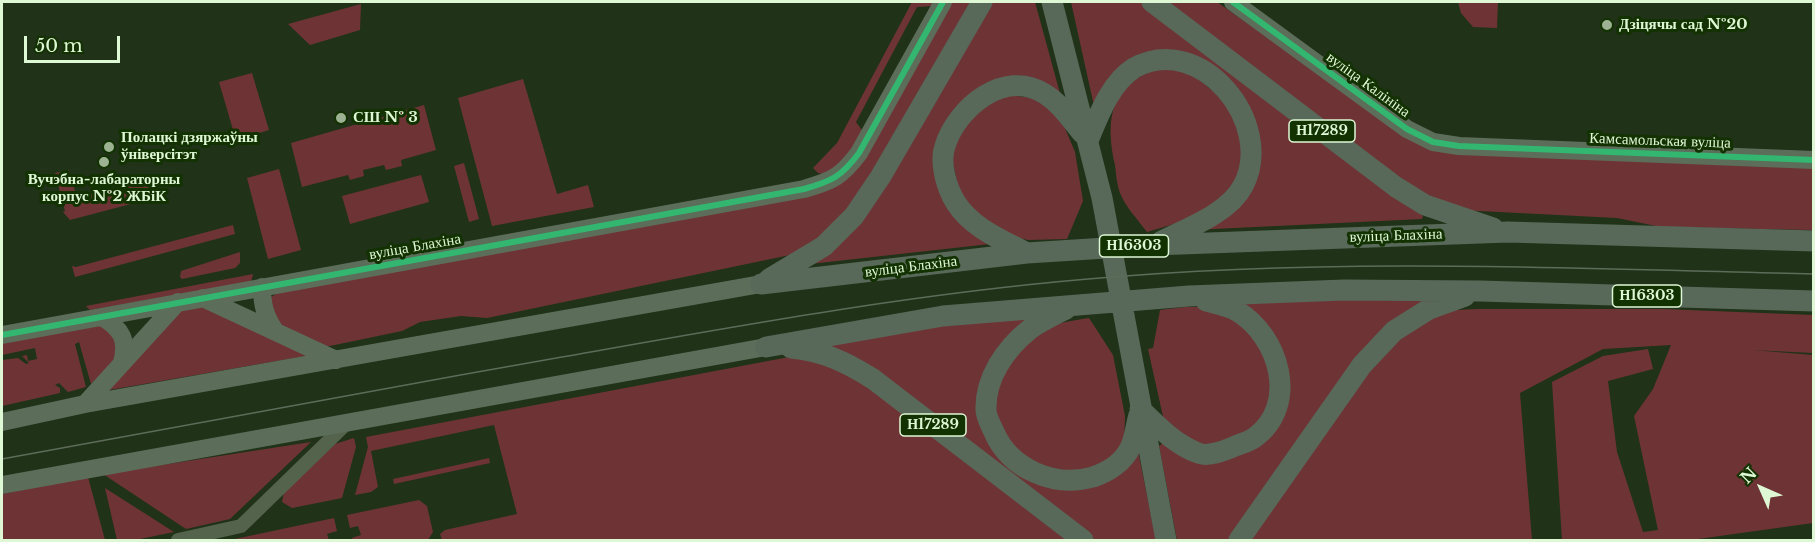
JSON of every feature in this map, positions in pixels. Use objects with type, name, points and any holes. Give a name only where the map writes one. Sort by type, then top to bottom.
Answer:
[{"type":"main road","name":"вуліца Блахіна","points":[[2,335],[804,189],[833,180],[844,172],[859,153],[943,2]]},
{"type":"main road","points":[[761,284],[824,246],[854,216],[881,176],[982,2]]},
{"type":"main road","name":"Н17289","points":[[1052,2],[1102,198],[1166,540]]},
{"type":"main road","name":"Н17289","points":[[1152,2],[1396,187],[1425,205],[1508,232]]},
{"type":"main road","name":"вуліца Калініна","points":[[1233,2],[1407,129],[1433,142],[1459,146],[1506,147]]},
{"type":"main road","points":[[1088,141],[1102,107],[1118,84],[1133,69],[1157,60],[1188,63],[1215,79],[1237,102],[1250,129],[1252,160],[1242,187],[1224,207],[1154,245]]},
{"type":"main road","name":"Н17289","points":[[1027,253],[973,223],[956,203],[944,174],[944,147],[958,120],[975,101],[998,89],[1022,87],[1044,93],[1063,109],[1088,141]]},
{"type":"main road","name":"Камсамольская вуліца","points":[[1506,147],[1814,160]]},
{"type":"main road","name":"вуліца Блахіна","points":[[2,422],[85,404],[761,284],[1027,253],[1154,245],[1508,232]]},
{"type":"main road","name":"Н16303","points":[[1508,232],[1814,241]]},
{"type":"main road","points":[[262,287],[262,303],[266,317],[275,331]]},
{"type":"main road","name":"Н16303","points":[[766,347],[943,316],[1188,296],[1344,290],[1480,291],[1814,301]]},
{"type":"main road","points":[[1239,540],[1362,365],[1394,331],[1429,309],[1480,291]]},
{"type":"main road","points":[[1140,409],[1170,438],[1200,454],[1224,451],[1254,438],[1271,420],[1281,396],[1280,373],[1271,346],[1254,324],[1235,310],[1188,296]]},
{"type":"main road","points":[[203,298],[336,360]]},
{"type":"main road","points":[[85,404],[178,302]]},
{"type":"main road","name":"Н17289","points":[[1072,305],[1031,329],[1005,354],[989,383],[986,413],[999,443],[1023,467],[1052,480],[1082,480],[1104,473],[1117,464],[1131,447],[1140,409]]},
{"type":"main road","points":[[102,317],[120,330],[124,338],[126,348],[122,363]]},
{"type":"main road","points":[[2,485],[766,347]]},
{"type":"main road","name":"Н17289","points":[[766,347],[814,350],[844,361],[882,386],[1083,540]]},
{"type":"street","points":[[178,540],[241,525],[350,421]]},
{"type":"shaded area","points":[[912,2],[934,2],[932,6],[917,7],[856,122],[864,133],[831,176],[818,173],[813,168],[837,143]]},
{"type":"shaded area","points":[[949,2],[972,2],[848,213],[818,242],[790,255],[487,318],[461,316],[420,322],[402,331],[325,347],[279,328],[270,315],[271,297],[281,291],[834,186]]},
{"type":"shaded area","points":[[987,2],[1035,2],[1061,97],[1047,87],[970,97],[938,177],[990,244],[810,264]]},
{"type":"shaded area","points":[[1071,2],[1144,2],[1423,216],[1422,219],[1193,230],[1247,191],[1244,99],[1155,53],[1094,106]]},
{"type":"shaded area","points":[[1160,2],[1217,2],[1405,134],[1813,166],[1813,230],[1661,227],[1617,218],[1460,210],[1428,200]]},
{"type":"shaded area","points":[[1458,2],[1498,2],[1497,28],[1473,27],[1461,13]]},
{"type":"shaded area","points":[[361,4],[360,30],[310,45],[288,24]]},
{"type":"shaded area","points":[[1159,68],[1186,69],[1231,106],[1246,160],[1237,183],[1219,203],[1194,218],[1147,232],[1128,208],[1119,190],[1112,148],[1112,119],[1121,94],[1130,84]]},
{"type":"shaded area","points":[[252,73],[269,130],[236,140],[219,82]]},
{"type":"shaded area","points":[[523,79],[557,194],[588,185],[594,207],[492,226],[458,98]]},
{"type":"shaded area","points":[[1000,94],[1042,99],[1059,114],[1075,152],[1083,201],[1067,239],[1028,240],[1001,234],[961,199],[950,150],[963,123]]},
{"type":"shaded area","points":[[424,105],[436,150],[401,160],[402,166],[386,170],[384,165],[363,170],[364,176],[350,180],[348,175],[302,187],[291,143]]},
{"type":"shaded area","points":[[464,163],[479,219],[469,222],[454,166]]},
{"type":"shaded area","points":[[279,169],[301,250],[268,259],[247,178]]},
{"type":"shaded area","points":[[69,170],[77,198],[144,180],[147,180],[150,195],[146,200],[70,220],[63,212],[65,211],[55,173]]},
{"type":"shaded area","points":[[421,175],[429,202],[350,224],[342,196]]},
{"type":"shaded area","points":[[233,225],[235,234],[75,277],[72,266],[76,267]]},
{"type":"shaded area","points":[[240,252],[240,263],[235,268],[182,279],[180,277],[181,271]]},
{"type":"shaded area","points":[[253,274],[251,282],[90,310],[86,306]]},
{"type":"shaded area","points":[[1343,299],[1434,300],[1418,307],[1231,540],[1177,540],[1159,446],[1163,443],[1226,458],[1287,397],[1240,303]]},
{"type":"shaded area","points":[[201,303],[306,356],[109,390],[183,306]]},
{"type":"shaded area","points":[[1208,307],[1249,327],[1273,375],[1266,416],[1249,433],[1222,445],[1199,447],[1164,421],[1148,349],[1153,348],[1160,310]]},
{"type":"shaded area","points":[[1663,309],[1813,315],[1813,353],[1752,350],[1813,355],[1813,523],[1691,540],[1562,540],[1552,382],[1603,356],[1648,349],[1653,369],[1608,381],[1617,452],[1643,532],[1658,530],[1634,416],[1653,389],[1671,345],[1603,349],[1520,393],[1532,540],[1247,540],[1367,369],[1399,337],[1430,315],[1454,310]]},
{"type":"shaded area","points":[[1032,318],[978,414],[1053,486],[1138,451],[1156,540],[1094,540],[878,372],[826,344],[942,326]]},
{"type":"shaded area","points":[[1089,318],[1113,355],[1125,416],[1124,443],[1101,468],[1066,473],[1050,472],[1024,458],[1004,435],[997,419],[996,388],[1001,373],[1021,345],[1042,330],[1068,321]]},
{"type":"shaded area","points":[[96,321],[119,340],[114,361],[91,384],[79,342],[75,344],[86,387],[68,392],[59,383],[55,385],[60,388],[60,393],[2,406],[2,360],[18,358],[26,364],[29,363],[22,356],[27,355],[28,361],[37,359],[35,348],[2,355],[2,338]]},
{"type":"shaded area","points":[[805,354],[842,366],[1069,540],[442,540],[440,534],[445,530],[517,514],[494,425],[371,451],[378,487],[371,492],[355,495],[368,447],[366,437]]},
{"type":"shaded area","points":[[354,438],[356,447],[342,498],[292,508],[282,502],[284,492],[335,444]]},
{"type":"shaded area","points":[[311,442],[230,519],[186,529],[103,474]]},
{"type":"shaded area","points":[[489,458],[490,463],[394,484],[393,479]]},
{"type":"shaded area","points":[[88,477],[105,540],[2,540],[2,494]]},
{"type":"shaded area","points":[[105,488],[174,532],[135,540],[117,540]]},
{"type":"shaded area","points":[[419,500],[427,506],[433,532],[428,540],[353,540],[352,538],[361,535],[358,526],[350,528],[347,515]]},
{"type":"shaded area","points":[[334,518],[337,531],[327,534],[329,540],[230,540]]},
{"type":"tram line","points":[[2,459],[759,323],[890,302],[1022,285],[1178,272],[1360,266],[1541,267],[1814,274]]},
{"type":"cycle path","points":[[2,335],[804,189],[822,183],[841,173],[859,153],[943,2]]},
{"type":"cycle path","points":[[1233,2],[1407,129],[1433,142],[1459,146],[1814,160]]},
{"type":"place","name":"Дзіцячы сад №20","points":[[1607,25]]},
{"type":"place","name":"СШ № 3","points":[[341,118]]},
{"type":"place","name":"Полацкі дзяржаўны ўніверсітэт","points":[[109,147]]},
{"type":"place","name":"Вучэбна-лабараторны корпус №2 ЖБіК","points":[[104,162]]}]
